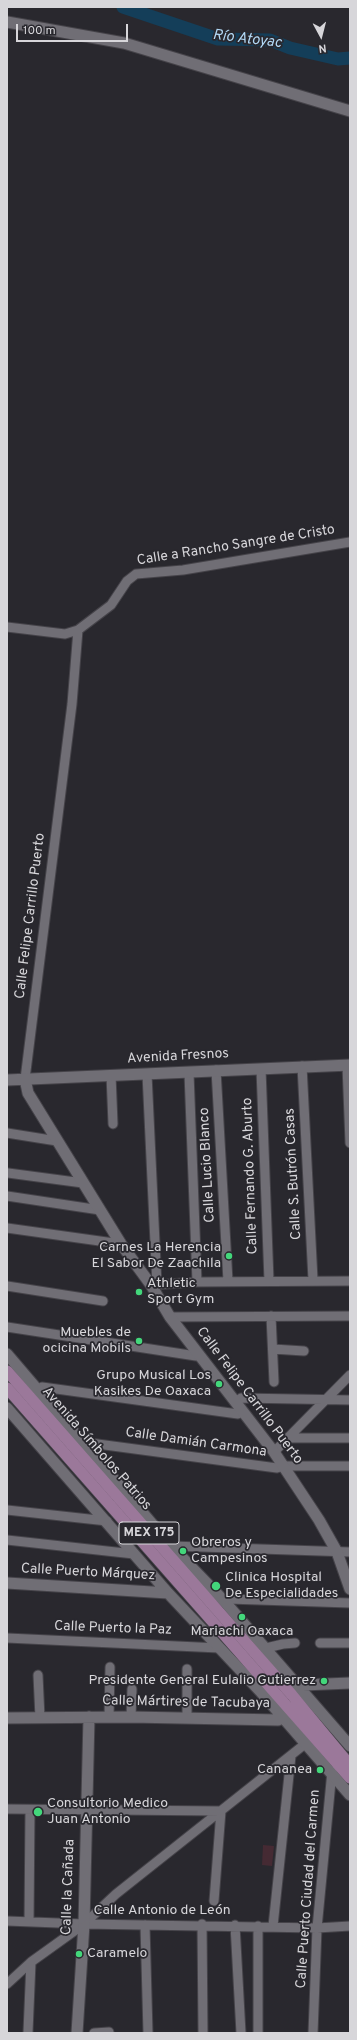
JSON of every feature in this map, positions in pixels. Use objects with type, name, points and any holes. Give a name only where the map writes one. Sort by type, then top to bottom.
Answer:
[{"type":"main road","name":"Avenida Símbolos Patrios","points":[[7,1371],[296,1692],[335,1747],[350,1765]]},
{"type":"main road","name":"Avenida Símbolos Patrios","points":[[7,1388],[291,1709],[350,1778]]},
{"type":"street","points":[[7,22],[124,43],[350,111]]},
{"type":"street","name":"Calle a Rancho Sangre de Cristo","points":[[7,627],[65,634],[78,630],[111,605],[127,581],[136,574],[184,570],[350,542]]},
{"type":"street","name":"Calle Felipe Carrillo Puerto","points":[[78,630],[72,704],[25,1080],[28,1093],[121,1244],[154,1285],[170,1316],[284,1466],[319,1520],[337,1552],[350,1589]]},
{"type":"street","points":[[349,1065],[350,1143]]},
{"type":"street","name":"Avenida Fresnos","points":[[7,1080],[349,1065]]},
{"type":"street","name":"Calle S. Butrón Casas","points":[[302,1066],[313,1280]]},
{"type":"street","name":"Calle Fernando G. Aburto","points":[[261,1069],[270,1282]]},
{"type":"street","name":"Calle Lucio Blanco","points":[[216,1070],[228,1281]]},
{"type":"street","points":[[189,1073],[197,1282]]},
{"type":"street","points":[[148,1074],[154,1285],[228,1281],[350,1281]]},
{"type":"street","points":[[111,1075],[113,1124]]},
{"type":"street","points":[[7,1133],[57,1141]]},
{"type":"street","points":[[8,1173],[83,1183]]},
{"type":"street","points":[[7,1196],[100,1210]]},
{"type":"street","points":[[7,1228],[121,1244]]},
{"type":"street","points":[[7,1286],[103,1302]]},
{"type":"street","points":[[170,1316],[350,1316]]},
{"type":"street","points":[[272,1316],[274,1382]]},
{"type":"street","points":[[7,1327],[196,1356],[199,1354]]},
{"type":"street","points":[[273,1349],[304,1351]]},
{"type":"street","name":"Avenida Símbolos Patrios","points":[[7,1354],[171,1546],[225,1602],[266,1648],[296,1692],[350,1746]]},
{"type":"street","points":[[274,1452],[286,1438],[350,1375]]},
{"type":"street","points":[[39,1390],[42,1387],[238,1414],[243,1411]]},
{"type":"street","points":[[236,1402],[241,1398],[350,1400]]},
{"type":"street","points":[[7,1408],[107,1521],[168,1593],[260,1691],[350,1795]]},
{"type":"street","points":[[286,1438],[350,1438]]},
{"type":"street","name":"Calle Damián Carmona","points":[[87,1446],[90,1444],[277,1468],[284,1466],[350,1466]]},
{"type":"street","points":[[7,1510],[107,1521]]},
{"type":"street","points":[[7,1540],[134,1554]]},
{"type":"street","points":[[171,1546],[350,1552]]},
{"type":"street","name":"Calle Puerto Márquez","points":[[7,1583],[168,1593]]},
{"type":"street","points":[[225,1602],[228,1598],[350,1603]]},
{"type":"street","name":"Calle Puerto la Paz","points":[[7,1638],[219,1648]]},
{"type":"street","points":[[320,1644],[350,1643]]},
{"type":"street","points":[[266,1648],[282,1644],[294,1644]]},
{"type":"street","points":[[109,1717],[110,1667]]},
{"type":"street","points":[[186,1718],[187,1669]]},
{"type":"street","points":[[38,1675],[40,1718]]},
{"type":"street","points":[[260,1691],[268,1683]]},
{"type":"street","points":[[282,1717],[291,1709],[296,1692],[303,1685],[350,1683]]},
{"type":"street","points":[[131,1717],[132,1689]]},
{"type":"street","name":"Calle la Cañada","points":[[77,2033],[84,1924],[89,1717]]},
{"type":"street","name":"Calle Mártires de Tacubaya","points":[[7,1718],[131,1717],[278,1720],[282,1717]]},
{"type":"street","points":[[7,1984],[30,1962],[84,1924],[116,1894],[305,1744]]},
{"type":"street","name":"Calle Puerto Ciudad del Carmen","points":[[313,2033],[317,1928],[335,1747]]},
{"type":"street","points":[[273,1926],[291,1756]]},
{"type":"street","points":[[7,1809],[221,1811]]},
{"type":"street","points":[[29,1921],[30,1810]]},
{"type":"street","points":[[214,1901],[221,1811]]},
{"type":"street","name":"Calle Antonio de León","points":[[7,1921],[84,1924],[202,1924],[317,1928],[350,1926]]},
{"type":"street","points":[[145,1924],[148,2033]]},
{"type":"street","points":[[202,1924],[203,2033]]},
{"type":"street","points":[[235,1925],[241,2033]]},
{"type":"street","points":[[258,1926],[258,2033]]},
{"type":"street","points":[[28,2032],[30,1962]]},
{"type":"street","points":[[94,2033],[109,2032]]},
{"type":"shaded area","points":[[263,1845],[274,1846],[272,1866],[262,1865]]},
{"type":"waterway","name":"Río Atoyac","points":[[123,7],[218,39],[270,40],[290,48],[338,59],[350,58]]},
{"type":"place","name":"Carnes La Herencia El Sabor De Zaachila","points":[[229,1256]]},
{"type":"place","name":"Athletic Sport Gym","points":[[139,1292]]},
{"type":"place","name":"Muebles de ocicina Mobils","points":[[139,1341]]},
{"type":"place","name":"Grupo Musical Los Kasikes De Oaxaca","points":[[219,1384]]},
{"type":"place","name":"Obreros y Campesinos","points":[[183,1551]]},
{"type":"place","name":"Clinica Hospital De Especialidades","points":[[216,1586]]},
{"type":"place","name":"Mariachi Oaxaca","points":[[242,1617]]},
{"type":"place","name":"Presidente General Eulalio Gutierrez","points":[[324,1681]]},
{"type":"place","name":"Cananea","points":[[320,1770]]},
{"type":"place","name":"Consultorio Medico Juan Antonio","points":[[38,1812]]},
{"type":"place","name":"Caramelo","points":[[79,1954]]}]
